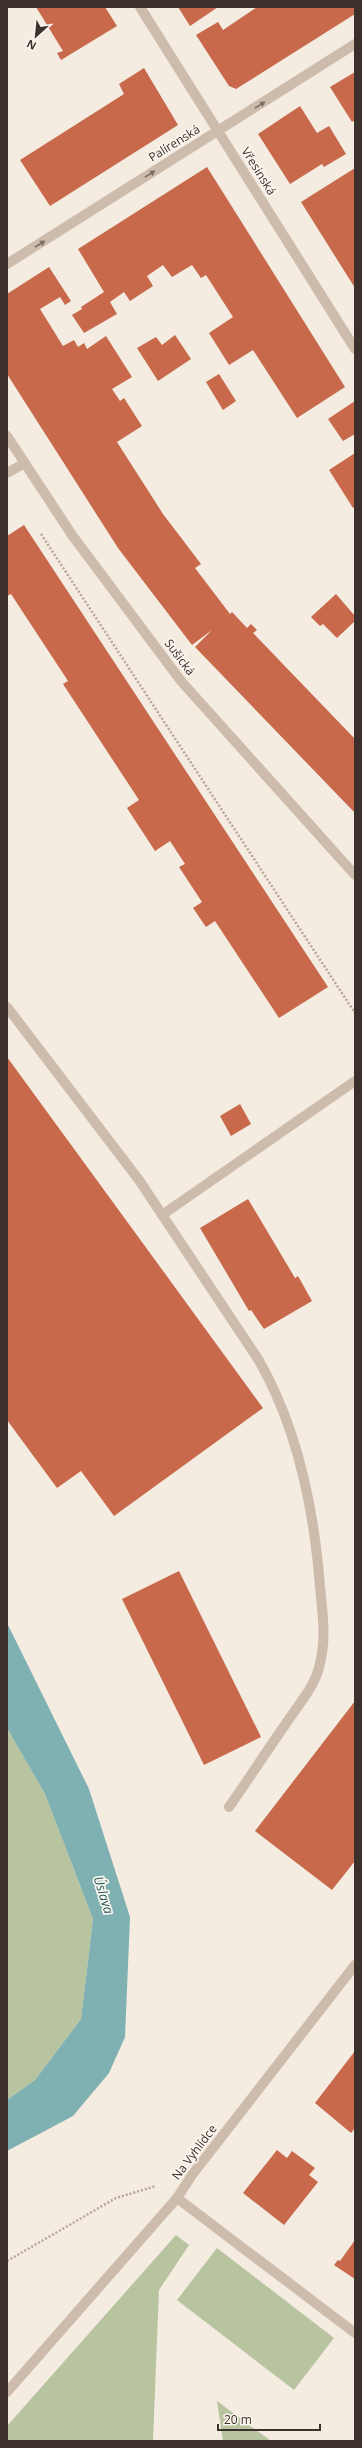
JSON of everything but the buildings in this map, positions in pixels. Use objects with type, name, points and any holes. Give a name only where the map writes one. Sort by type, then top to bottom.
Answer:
[{"type":"street","name":"Vřesinská","points":[[140,7],[355,349]]},
{"type":"street","name":"Palírenská","points":[[7,264],[355,44]]},
{"type":"street","name":"Sušická","points":[[7,436],[72,534],[181,681],[355,875]]},
{"type":"street","points":[[7,473],[25,463]]},
{"type":"street","points":[[7,1007],[139,1180],[273,1385],[293,1436],[308,1494],[319,1569],[325,1639],[318,1672],[301,1702],[229,1807]]},
{"type":"street","points":[[162,1215],[355,1081]]},
{"type":"street","name":"Na Vyhlídce","points":[[355,1965],[192,2175],[177,2198],[355,2333]]},
{"type":"street","points":[[7,2392],[177,2198]]},
{"type":"path","points":[[37,528],[355,1014]]},
{"type":"path","points":[[7,2261],[116,2198],[192,2175]]},
{"type":"green space","points":[[7,1728],[45,1794],[93,1919],[81,2019],[35,2080],[7,2100]]},
{"type":"green space","points":[[176,2235],[189,2245],[159,2290],[153,2441],[7,2441],[7,2426]]},
{"type":"green space","points":[[217,2248],[334,2338],[294,2390],[177,2300]]},
{"type":"green space","points":[[217,2401],[271,2441],[223,2441]]},
{"type":"water","name":"Úslava","points":[[7,1623],[89,1789],[130,1917],[125,2037],[109,2073],[73,2116],[7,2151],[7,2100],[35,2080],[81,2019],[93,1919],[45,1794],[7,1728]]}]
